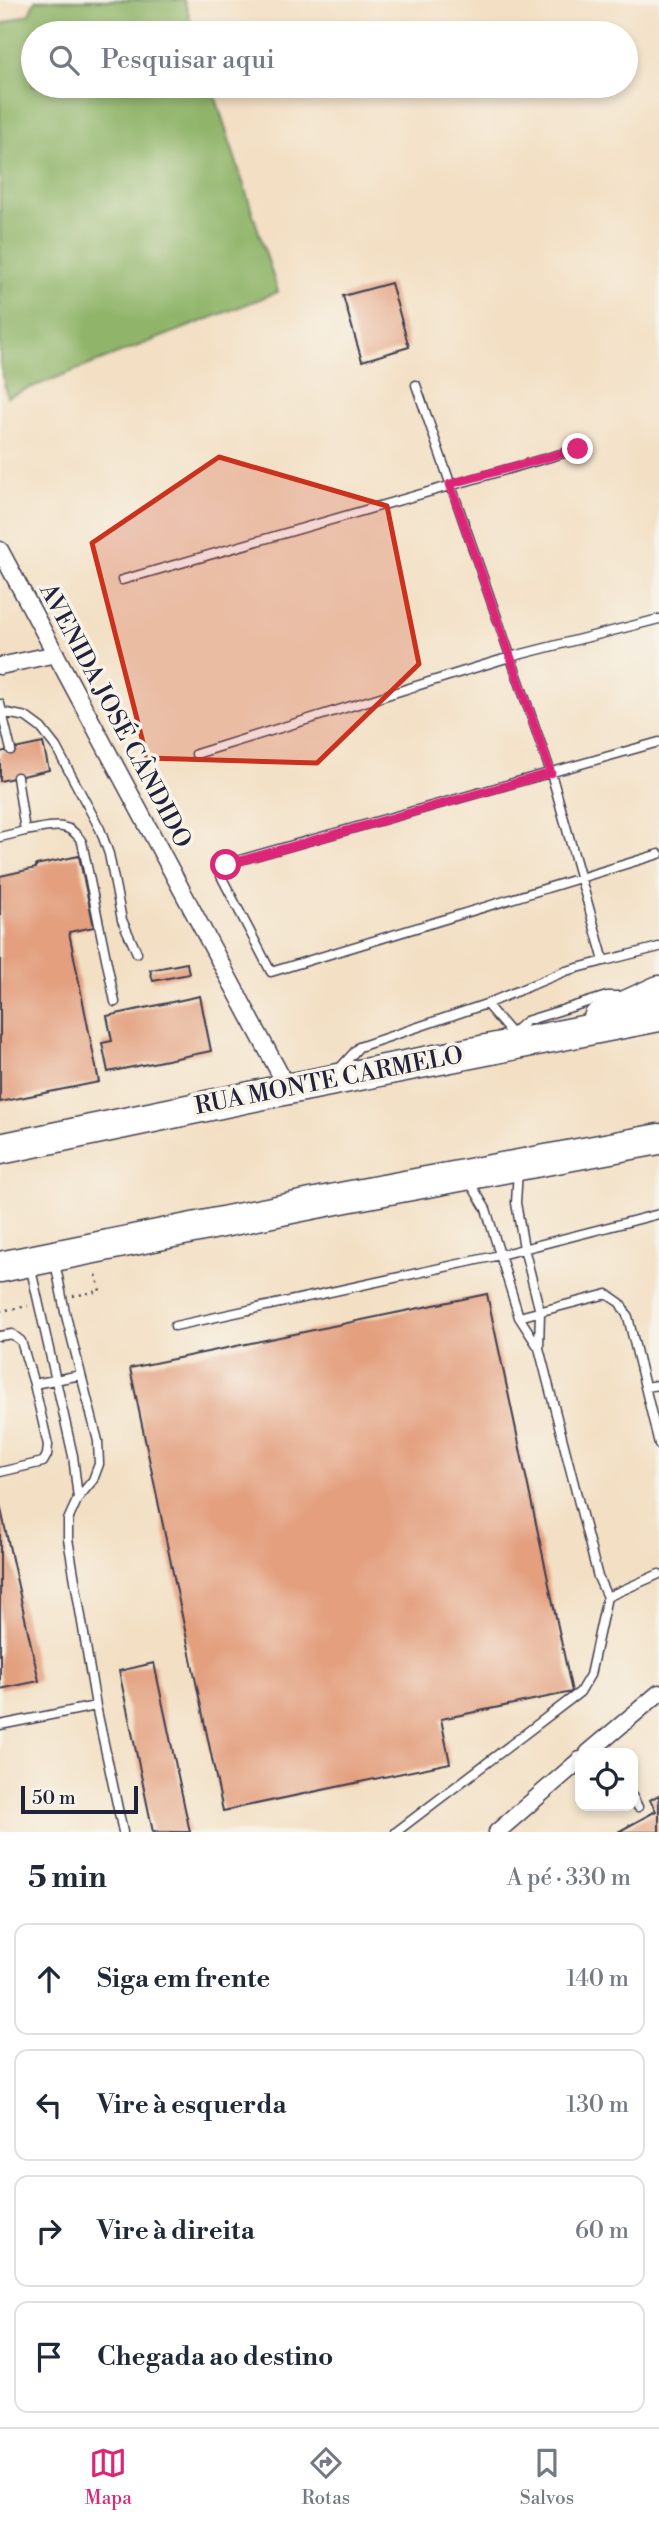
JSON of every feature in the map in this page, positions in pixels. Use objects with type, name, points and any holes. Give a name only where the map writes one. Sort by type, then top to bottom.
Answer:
[{"type":"highway","name":"RUA MONTE CARMELO","points":[[0,1149],[327,1081],[507,1040],[567,1034],[654,1001]]},
{"type":"highway","points":[[0,1268],[465,1174],[659,1139]]},
{"type":"highway","points":[[588,1153],[659,1160]]},
{"type":"street","name":"AVENIDA JOSÉ CÂNDIDO","points":[[0,550],[288,1089]]},
{"type":"street","points":[[0,666],[55,654]]},
{"type":"street","points":[[599,1748],[659,1693]]},
{"type":"street","points":[[497,1832],[575,1764]]},
{"type":"lane","points":[[416,385],[551,773],[604,961]]},
{"type":"lane","points":[[122,580],[578,449]]},
{"type":"lane","points":[[196,754],[510,657],[659,619]]},
{"type":"lane","points":[[1,708],[10,750]]},
{"type":"lane","points":[[1,708],[26,717],[41,728],[57,747],[100,829],[122,920],[137,953]]},
{"type":"lane","points":[[659,742],[229,863],[223,868],[221,876],[271,972],[659,854]]},
{"type":"lane","points":[[17,777],[25,831]]},
{"type":"lane","points":[[0,837],[64,826],[77,833],[82,842],[115,1002]]},
{"type":"lane","points":[[327,1081],[359,1047],[486,1004],[566,971],[659,947]]},
{"type":"lane","points":[[486,1004],[507,1040],[526,1021],[607,996],[654,1001]]},
{"type":"lane","points":[[518,1165],[516,1203],[540,1312],[538,1348]]},
{"type":"lane","points":[[396,1832],[580,1692],[590,1675],[607,1597],[598,1577],[538,1348],[519,1317],[486,1209],[465,1174]]},
{"type":"lane","points":[[175,1326],[500,1255],[659,1214]]},
{"type":"lane","points":[[41,1259],[62,1298],[98,1441],[99,1464],[93,1480],[78,1498],[68,1520],[68,1539],[96,1706],[123,1832]]},
{"type":"lane","points":[[41,1259],[40,1303],[76,1474],[78,1498]]},
{"type":"lane","points":[[519,1317],[607,1294],[620,1303],[628,1317],[659,1444]]},
{"type":"lane","points":[[0,1336],[12,1334],[21,1341],[48,1445],[43,1462],[0,1472]]},
{"type":"lane","points":[[34,1384],[80,1375]]},
{"type":"lane","points":[[645,1387],[659,1385]]},
{"type":"lane","points":[[76,1474],[93,1480]]},
{"type":"lane","points":[[607,1597],[659,1574]]},
{"type":"lane","points":[[0,1725],[96,1706]]},
{"type":"path","points":[[62,1298],[100,1292],[90,1249]]},
{"type":"path","points":[[0,1311],[40,1303]]},
{"type":"highlighted area","points":[[219,457],[387,506],[419,664],[317,763],[147,758],[92,543]]},
{"type":"green space","points":[[35,0],[184,0],[191,21],[21,21],[21,98],[216,98],[278,292],[7,397],[0,363],[0,25],[29,14]]},
{"type":"building","points":[[391,283],[409,347],[362,361],[343,296]]},
{"type":"building","points":[[43,743],[49,770],[0,781],[0,752]]},
{"type":"building","points":[[79,856],[94,927],[69,932],[99,1082],[0,1102],[0,876]]},
{"type":"building","points":[[187,963],[189,974],[153,981],[150,970]]},
{"type":"building","points":[[200,996],[211,1051],[108,1072],[102,1043],[112,1041],[107,1016]]},
{"type":"building","points":[[487,1294],[572,1692],[441,1719],[450,1763],[223,1811],[130,1368]]},
{"type":"building","points":[[0,1505],[39,1681],[0,1689]]},
{"type":"building","points":[[154,1663],[190,1832],[153,1832],[119,1671]]},
{"type":"building","points":[[659,1795],[659,1832],[618,1832],[656,1811],[650,1800]]},
{"type":"route","points":[[226,865],[551,773],[450,484],[578,449]]}]
